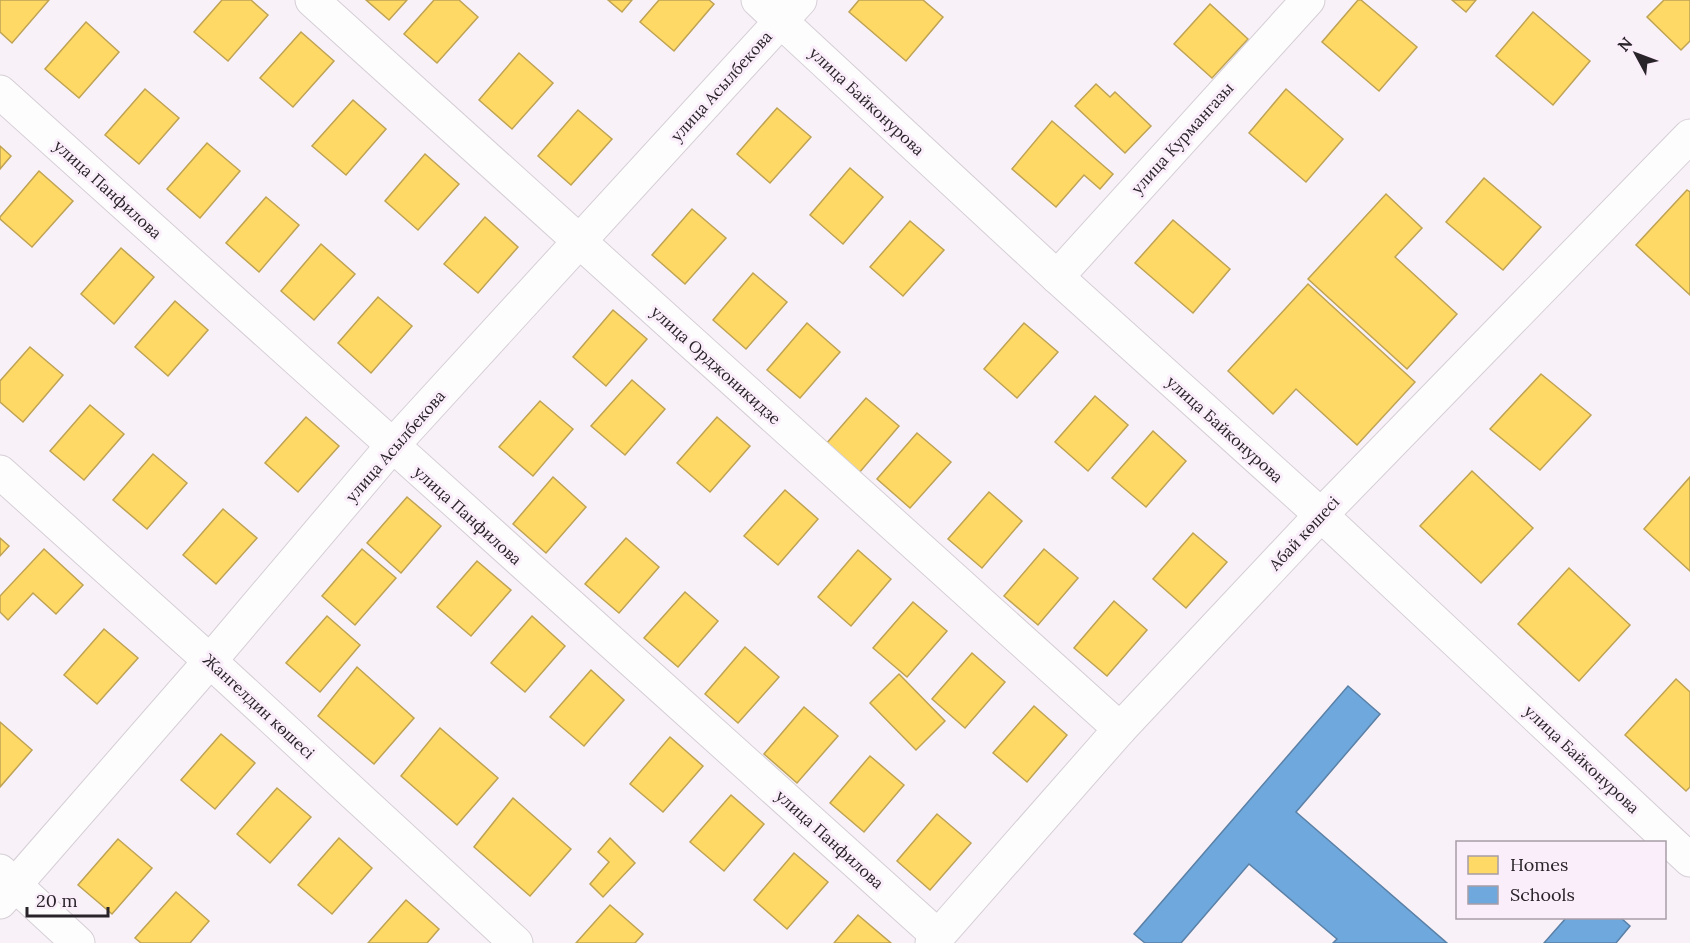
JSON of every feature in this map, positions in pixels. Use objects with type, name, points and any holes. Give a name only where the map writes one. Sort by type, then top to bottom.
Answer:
[{"type":"street","name":"улица Орджоникидзе","points":[[312,0],[1120,729]]},
{"type":"street","name":"улица Курмангазы","points":[[1058,277],[1308,0]]},
{"type":"street","name":"улица Асылбекова","points":[[5,886],[210,661],[392,446],[579,242],[779,7]]},
{"type":"street","name":"улица Байконурова","points":[[779,7],[1058,277],[1321,515],[1690,860]]},
{"type":"street","name":"улица Панфилова","points":[[0,92],[935,940]]},
{"type":"street","name":"Абай көшесі","points":[[935,940],[1120,729],[1321,515],[1690,136]]},
{"type":"street","name":"Жангелдин көшесі","points":[[0,472],[210,661],[516,943]]},
{"type":"street","points":[[5,886],[78,943]]},
{"type":"building: Homes","points":[[0,0],[49,0],[12,43],[0,32]]},
{"type":"building: Homes","points":[[222,0],[251,0],[268,15],[228,61],[194,32]]},
{"type":"building: Homes","points":[[366,0],[407,0],[389,20]]},
{"type":"building: Homes","points":[[434,0],[459,0],[478,17],[437,63],[404,34]]},
{"type":"building: Homes","points":[[608,0],[632,0],[622,12]]},
{"type":"building: Homes","points":[[659,0],[709,0],[714,4],[674,51],[640,22]]},
{"type":"building: Homes","points":[[859,0],[923,0],[943,17],[906,61],[849,12]]},
{"type":"building: Homes","points":[[1358,0],[1361,0],[1417,47],[1379,91],[1322,42]]},
{"type":"building: Homes","points":[[1452,0],[1476,0],[1466,12]]},
{"type":"building: Homes","points":[[1664,0],[1690,0],[1690,41],[1681,50],[1647,17]]},
{"type":"building: Homes","points":[[1210,4],[1248,39],[1212,78],[1174,44]]},
{"type":"building: Homes","points":[[1533,12],[1590,61],[1553,105],[1496,56]]},
{"type":"building: Homes","points":[[86,22],[119,52],[79,98],[45,69]]},
{"type":"building: Homes","points":[[301,32],[334,61],[293,107],[260,78]]},
{"type":"building: Homes","points":[[519,53],[553,83],[512,129],[479,100]]},
{"type":"building: Homes","points":[[1096,84],[1110,97],[1115,92],[1151,126],[1125,153],[1075,106]]},
{"type":"building: Homes","points":[[145,89],[179,118],[139,164],[105,135]]},
{"type":"building: Homes","points":[[1286,89],[1343,139],[1306,182],[1249,133]]},
{"type":"building: Homes","points":[[353,100],[386,129],[346,175],[312,146]]},
{"type":"building: Homes","points":[[777,108],[811,137],[770,183],[737,154]]},
{"type":"building: Homes","points":[[578,110],[612,139],[571,185],[538,156]]},
{"type":"building: Homes","points":[[1052,121],[1113,174],[1100,189],[1084,175],[1056,207],[1012,169]]},
{"type":"building: Homes","points":[[207,143],[240,171],[200,218],[167,189]]},
{"type":"building: Homes","points":[[0,146],[11,156],[0,169]]},
{"type":"building: Homes","points":[[425,154],[459,184],[418,230],[385,201]]},
{"type":"building: Homes","points":[[850,168],[883,197],[843,244],[810,215]]},
{"type":"building: Homes","points":[[39,171],[73,201],[32,247],[0,217]]},
{"type":"building: Homes","points":[[1484,178],[1541,227],[1503,270],[1446,222]]},
{"type":"building: Homes","points":[[1687,190],[1690,192],[1690,295],[1636,245]]},
{"type":"building: Homes","points":[[1386,194],[1422,228],[1395,257],[1457,314],[1407,369],[1308,279]]},
{"type":"building: Homes","points":[[266,197],[299,225],[259,272],[226,243]]},
{"type":"building: Homes","points":[[692,209],[726,238],[685,284],[652,255]]},
{"type":"building: Homes","points":[[485,217],[518,247],[478,293],[444,264]]},
{"type":"building: Homes","points":[[1173,220],[1230,269],[1193,313],[1135,263]]},
{"type":"building: Homes","points":[[910,221],[944,250],[903,296],[870,267]]},
{"type":"building: Homes","points":[[321,244],[355,274],[314,320],[281,291]]},
{"type":"building: Homes","points":[[121,248],[154,277],[114,324],[81,294]]},
{"type":"building: Homes","points":[[753,273],[787,302],[746,349],[713,320]]},
{"type":"building: Homes","points":[[1308,284],[1415,382],[1357,445],[1296,389],[1273,414],[1228,371]]},
{"type":"building: Homes","points":[[378,297],[412,326],[371,373],[338,343]]},
{"type":"building: Homes","points":[[175,301],[208,330],[168,376],[135,347]]},
{"type":"building: Homes","points":[[613,310],[647,339],[606,386],[573,357]]},
{"type":"building: Homes","points":[[807,323],[840,352],[800,398],[767,370]]},
{"type":"building: Homes","points":[[1024,323],[1058,352],[1017,398],[984,369]]},
{"type":"building: Homes","points":[[30,347],[63,375],[23,422],[0,402],[0,381]]},
{"type":"building: Homes","points":[[1541,374],[1591,415],[1540,470],[1490,429]]},
{"type":"building: Homes","points":[[632,380],[665,409],[625,455],[591,426]]},
{"type":"building: Homes","points":[[1095,396],[1128,425],[1088,471],[1055,442]]},
{"type":"building: Homes","points":[[866,398],[899,426],[859,473],[826,444]]},
{"type":"building: Homes","points":[[540,401],[573,429],[533,476],[499,447]]},
{"type":"building: Homes","points":[[90,405],[124,434],[84,480],[50,451]]},
{"type":"building: Homes","points":[[306,417],[339,446],[298,492],[265,463]]},
{"type":"building: Homes","points":[[717,417],[750,446],[710,492],[677,463]]},
{"type":"building: Homes","points":[[1153,431],[1186,461],[1146,507],[1112,478]]},
{"type":"building: Homes","points":[[917,433],[951,462],[910,508],[877,479]]},
{"type":"building: Homes","points":[[153,454],[187,483],[147,529],[113,500]]},
{"type":"building: Homes","points":[[1472,471],[1533,528],[1481,583],[1420,526]]},
{"type":"building: Homes","points":[[553,477],[586,507],[546,553],[513,524]]},
{"type":"building: Homes","points":[[1690,477],[1690,571],[1644,529]]},
{"type":"building: Homes","points":[[785,490],[818,519],[778,565],[744,536]]},
{"type":"building: Homes","points":[[989,492],[1022,521],[982,568],[948,539]]},
{"type":"building: Homes","points":[[407,497],[441,526],[401,573],[367,543]]},
{"type":"building: Homes","points":[[223,509],[257,538],[216,584],[183,555]]},
{"type":"building: Homes","points":[[1193,533],[1227,562],[1186,608],[1153,579]]},
{"type":"building: Homes","points":[[0,538],[9,546],[0,556]]},
{"type":"building: Homes","points":[[626,538],[659,567],[619,613],[585,584]]},
{"type":"building: Homes","points":[[44,549],[83,585],[56,614],[33,593],[8,620],[0,612],[0,596]]},
{"type":"building: Homes","points":[[362,549],[396,578],[355,625],[322,596]]},
{"type":"building: Homes","points":[[1044,549],[1078,578],[1038,625],[1004,596]]},
{"type":"building: Homes","points":[[858,550],[891,579],[851,626],[818,597]]},
{"type":"building: Homes","points":[[477,561],[511,590],[471,636],[437,607]]},
{"type":"building: Homes","points":[[1569,568],[1630,625],[1579,681],[1518,624]]},
{"type":"building: Homes","points":[[685,592],[718,621],[678,667],[644,638]]},
{"type":"building: Homes","points":[[1114,601],[1147,630],[1107,676],[1074,648]]},
{"type":"building: Homes","points":[[913,602],[947,631],[907,677],[873,648]]},
{"type":"building: Homes","points":[[327,616],[360,645],[320,692],[286,663]]},
{"type":"building: Homes","points":[[532,616],[565,646],[525,692],[491,663]]},
{"type":"building: Homes","points":[[104,629],[138,658],[97,704],[64,675]]},
{"type":"building: Homes","points":[[745,647],[779,677],[738,723],[705,694]]},
{"type":"building: Homes","points":[[972,653],[1005,682],[965,728],[932,699]]},
{"type":"building: Homes","points":[[357,667],[414,718],[374,764],[318,716]]},
{"type":"building: Homes","points":[[591,670],[624,700],[584,746],[550,717]]},
{"type":"building: Homes","points":[[899,674],[945,721],[916,750],[870,703]]},
{"type":"building: Homes","points":[[1676,679],[1690,692],[1690,787],[1686,791],[1625,735]]},
{"type":"building: Homes","points":[[1034,706],[1067,735],[1027,782],[993,753]]},
{"type":"building: Homes","points":[[804,707],[838,736],[797,783],[764,754]]},
{"type":"building: Homes","points":[[0,722],[32,750],[0,787]]},
{"type":"building: Homes","points":[[440,728],[498,778],[457,825],[401,776]]},
{"type":"building: Homes","points":[[221,734],[255,763],[215,809],[181,780]]},
{"type":"building: Homes","points":[[670,737],[703,766],[663,812],[630,784]]},
{"type":"building: Homes","points":[[870,756],[904,785],[864,832],[830,803]]},
{"type":"building: Homes","points":[[277,788],[311,817],[270,863],[237,834]]},
{"type":"building: Homes","points":[[731,795],[764,824],[724,871],[690,842]]},
{"type":"building: Homes","points":[[513,798],[571,849],[530,896],[474,847]]},
{"type":"building: Homes","points":[[937,814],[971,843],[930,890],[897,861]]},
{"type":"building: Homes","points":[[339,838],[372,868],[332,914],[298,885]]},
{"type":"building: Homes","points":[[610,838],[635,863],[603,897],[590,884],[609,862],[598,852]]},
{"type":"building: Homes","points":[[118,839],[152,868],[112,914],[78,885]]},
{"type":"building: Homes","points":[[794,853],[828,882],[787,929],[754,900]]},
{"type":"building: Homes","points":[[176,892],[209,921],[190,943],[141,943],[135,938]]},
{"type":"building: Homes","points":[[406,900],[439,929],[427,943],[368,943]]},
{"type":"building: Homes","points":[[610,905],[643,934],[635,943],[576,943]]},
{"type":"building: Homes","points":[[858,915],[891,943],[834,943]]},
{"type":"building: Schools","points":[[1348,686],[1380,714],[1296,812],[1447,943],[1333,943],[1337,939],[1249,864],[1181,943],[1145,943],[1134,934]]},
{"type":"building: Schools","points":[[1565,919],[1622,919],[1630,926],[1616,943],[1544,943]]}]
